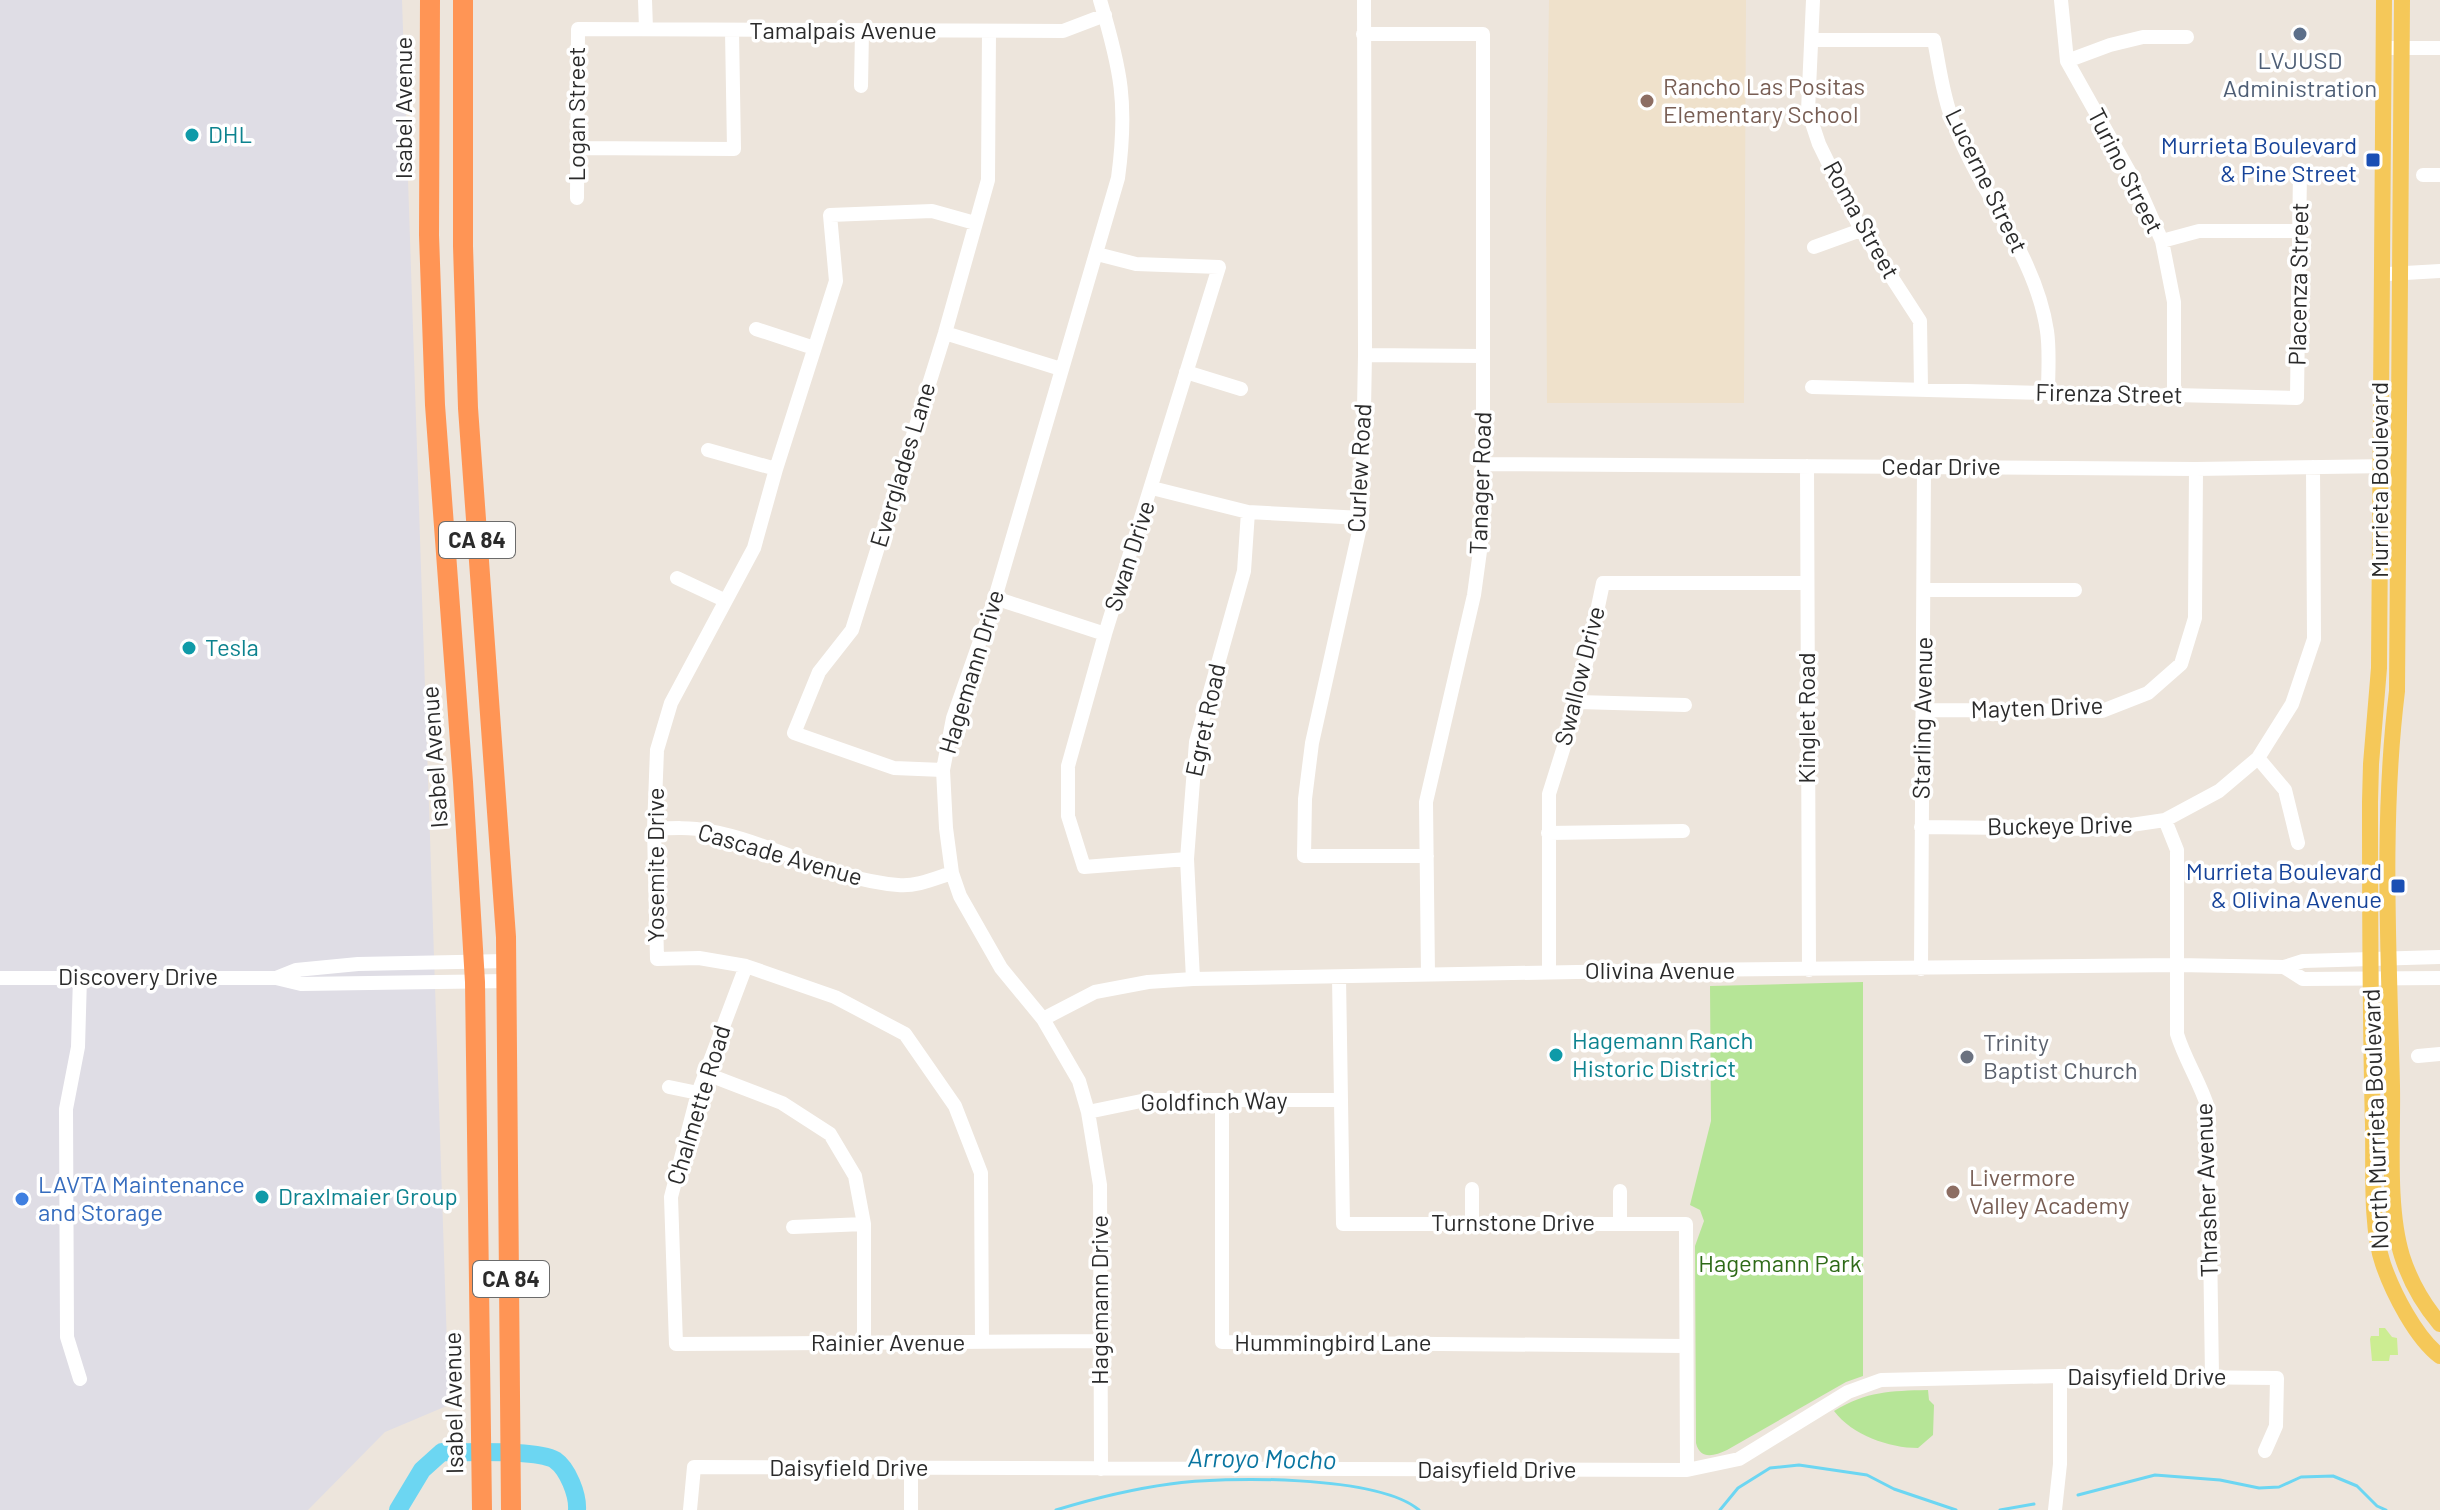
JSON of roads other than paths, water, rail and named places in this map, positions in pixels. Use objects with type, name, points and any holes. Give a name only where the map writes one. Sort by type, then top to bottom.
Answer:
[{"type":"highway","name":"Isabel Avenue","points":[[430,0],[429,235],[435,405],[474,972],[482,1506]]},
{"type":"highway","name":"CA 84","points":[[463,0],[463,232],[468,408],[505,922],[511,1506]]},
{"type":"main road","name":"Murrieta Boulevard","points":[[2384,0],[2393,48],[2400,273],[2397,691],[2389,753],[2388,959]]},
{"type":"main road","name":"Murrieta Boulevard","points":[[2371,959],[2371,764],[2379,668],[2382,274],[2393,48],[2402,0]]},
{"type":"main road","name":"North Murrieta Boulevard","points":[[2371,959],[2375,1212],[2382,1263],[2403,1310],[2440,1356]]},
{"type":"main road","name":"North Murrieta Boulevard","points":[[2388,959],[2394,1213],[2402,1255],[2422,1302],[2440,1324]]},
{"type":"street","points":[[645,0],[646,29]]},
{"type":"street","name":"Hagemann Drive","points":[[1100,0],[1122,84],[1124,132],[1118,178],[995,598],[953,718],[943,770],[952,873],[960,896],[1001,968],[1043,1019],[1079,1081],[1088,1112],[1100,1185],[1101,1469]]},
{"type":"street","name":"Curlew Road","points":[[1364,0],[1362,518],[1312,743],[1305,799],[1304,856],[1427,856]]},
{"type":"street","name":"Roma Street","points":[[1813,0],[1808,111],[1819,144],[1861,230],[1920,321],[1921,389]]},
{"type":"street","name":"Turino Street","points":[[2061,0],[2067,61],[2140,191],[2162,241],[2174,302],[2174,395]]},
{"type":"street","name":"Tamalpais Avenue","points":[[578,29],[1063,31],[1105,15]]},
{"type":"street","name":"Logan Street","points":[[577,198],[578,29]]},
{"type":"street","points":[[577,148],[734,149],[732,31]]},
{"type":"street","points":[[861,86],[862,31]]},
{"type":"street","name":"Everglades Lane","points":[[943,770],[894,768],[794,733],[819,672],[852,630],[945,333],[988,180],[989,31]]},
{"type":"street","name":"Tanager Road","points":[[1363,34],[1483,34],[1483,529],[1474,595],[1426,802],[1428,975]]},
{"type":"street","points":[[2067,61],[2143,37],[2187,37]]},
{"type":"street","name":"Lucerne Street","points":[[1812,40],[1934,40],[1950,112],[2035,285],[2048,332],[2048,393]]},
{"type":"street","points":[[2393,48],[2440,48]]},
{"type":"street","name":"Placenza Street","points":[[2297,398],[2300,170]]},
{"type":"street","points":[[2423,175],[2440,175]]},
{"type":"street","name":"Yosemite Drive","points":[[975,223],[932,211],[830,215],[836,281],[754,548],[671,703],[657,750],[654,829],[657,959],[699,958],[746,966],[835,997],[905,1034],[955,1106],[981,1173],[982,1342]]},
{"type":"street","points":[[1814,247],[1861,230]]},
{"type":"street","points":[[2162,241],[2199,231],[2301,231]]},
{"type":"street","name":"Swan Drive","points":[[1097,254],[1136,264],[1219,267],[1105,634],[1068,766],[1068,816],[1084,867],[1187,859]]},
{"type":"street","points":[[2382,274],[2440,271]]},
{"type":"street","points":[[756,329],[814,348]]},
{"type":"street","points":[[945,333],[1061,369]]},
{"type":"street","points":[[1365,355],[1482,356]]},
{"type":"street","points":[[1186,372],[1241,389]]},
{"type":"street","name":"Firenza Street","points":[[1812,387],[2117,397],[2297,398]]},
{"type":"street","points":[[708,450],[776,469]]},
{"type":"street","name":"Cedar Drive","points":[[1483,464],[2196,469],[2399,466]]},
{"type":"street","name":"Kinglet Road","points":[[1807,466],[1809,970]]},
{"type":"street","name":"Starling Avenue","points":[[1921,969],[1924,467]]},
{"type":"street","name":"Buckeye Drive","points":[[1921,827],[2104,829],[2165,820],[2219,791],[2258,758],[2292,704],[2314,639],[2313,467]]},
{"type":"street","name":"Mayten Drive","points":[[1924,710],[2102,711],[2148,693],[2181,664],[2195,618],[2196,469]]},
{"type":"street","points":[[1152,488],[1248,512],[1362,518]]},
{"type":"street","name":"Egret Road","points":[[1193,979],[1187,859],[1196,742],[1244,571],[1248,512]]},
{"type":"street","points":[[677,578],[724,600]]},
{"type":"street","name":"Swallow Drive","points":[[1549,972],[1549,794],[1578,702],[1603,583],[1807,583]]},
{"type":"street","points":[[1924,590],[2075,590]]},
{"type":"street","points":[[995,598],[1105,634]]},
{"type":"street","points":[[1578,702],[1685,705]]},
{"type":"street","points":[[2258,758],[2285,790],[2298,843]]},
{"type":"street","name":"Thrasher Avenue","points":[[2165,820],[2177,850],[2177,1034],[2208,1108],[2212,1376]]},
{"type":"street","name":"Cascade Avenue","points":[[654,829],[710,831],[849,877],[901,886],[952,873]]},
{"type":"street","points":[[1548,833],[1683,831]]},
{"type":"street","name":"Olivina Avenue","points":[[1043,1019],[1095,992],[1148,982],[1193,979],[2178,965],[2284,967],[2303,961],[2440,957]]},
{"type":"street","name":"Chalmette Road","points":[[676,1344],[671,1197],[704,1073],[746,966]]},
{"type":"street","name":"Olivina Avenue","points":[[2284,967],[2303,979],[2440,978]]},
{"type":"street","name":"Discovery Drive","points":[[0,978],[276,978],[301,984],[506,971]]},
{"type":"street","points":[[80,977],[78,1047],[66,1109],[67,1337],[80,1379]]},
{"type":"street","name":"Turnstone Drive","points":[[1339,977],[1343,1224],[1686,1224],[1687,1470]]},
{"type":"street","points":[[2418,1056],[2440,1054]]},
{"type":"street","points":[[704,1073],[782,1103],[830,1134],[855,1176],[864,1224],[864,1343]]},
{"type":"street","points":[[669,1087],[698,1093]]},
{"type":"street","name":"Goldfinch Way","points":[[1088,1112],[1146,1100],[1340,1100]]},
{"type":"street","name":"Hummingbird Lane","points":[[1222,1101],[1222,1342],[1685,1346]]},
{"type":"street","points":[[1472,1189],[1472,1222]]},
{"type":"street","points":[[1620,1191],[1620,1224]]},
{"type":"street","points":[[793,1227],[864,1224]]},
{"type":"street","name":"Rainier Avenue","points":[[676,1344],[1101,1341]]},
{"type":"street","points":[[2055,1510],[2060,1464],[2060,1376]]},
{"type":"street","name":"Daisyfield Drive","points":[[690,1510],[694,1467],[1687,1470],[1739,1459],[1848,1392],[1881,1380],[2060,1376],[2277,1378],[2276,1426],[2265,1451]]},
{"type":"street","points":[[911,1469],[911,1510]]},
{"type":"waterway","name":"Arroyo Mocho","points":[[398,1510],[422,1470],[442,1452],[533,1454],[555,1460],[571,1483],[577,1510]]},
{"type":"waterway","name":"Arroyo Mocho","points":[[1720,1510],[1738,1488],[1770,1468],[1799,1465],[1867,1475],[1894,1489],[1956,1510]]},
{"type":"waterway","name":"Arroyo Mocho","points":[[2078,1495],[2155,1475],[2220,1480],[2259,1488],[2279,1487],[2301,1477],[2333,1476],[2357,1486],[2377,1506],[2386,1510]]},
{"type":"waterway","name":"Arroyo Mocho","points":[[1056,1510],[1170,1484],[1262,1479],[1336,1484],[1370,1490],[1399,1499],[1419,1510]]},
{"type":"waterway","name":"Arroyo Mocho","points":[[2000,1510],[2034,1504]]},
{"type":"place","name":"LVJUSD Administration","points":[[2300,34]]},
{"type":"place","name":"Rancho Las Positas Elementary School","points":[[1647,101]]},
{"type":"place","name":"DHL","points":[[192,135]]},
{"type":"place","name":"Murrieta Boulevard & Pine Street","points":[[2373,160]]},
{"type":"place","name":"Tesla","points":[[189,648]]},
{"type":"place","name":"Murrieta Boulevard & Olivina Avenue","points":[[2398,886]]},
{"type":"place","name":"Hagemann Ranch Historic District","points":[[1556,1055]]},
{"type":"place","name":"Trinity Baptist Church","points":[[1967,1057]]},
{"type":"place","name":"Livermore Valley Academy","points":[[1953,1192]]},
{"type":"place","name":"Draxlmaier Group","points":[[262,1197]]},
{"type":"place","name":"LAVTA Maintenance and Storage","points":[[22,1199]]},
{"type":"park label","name":"Hagemann Park","points":[[1780,1264]]}]
